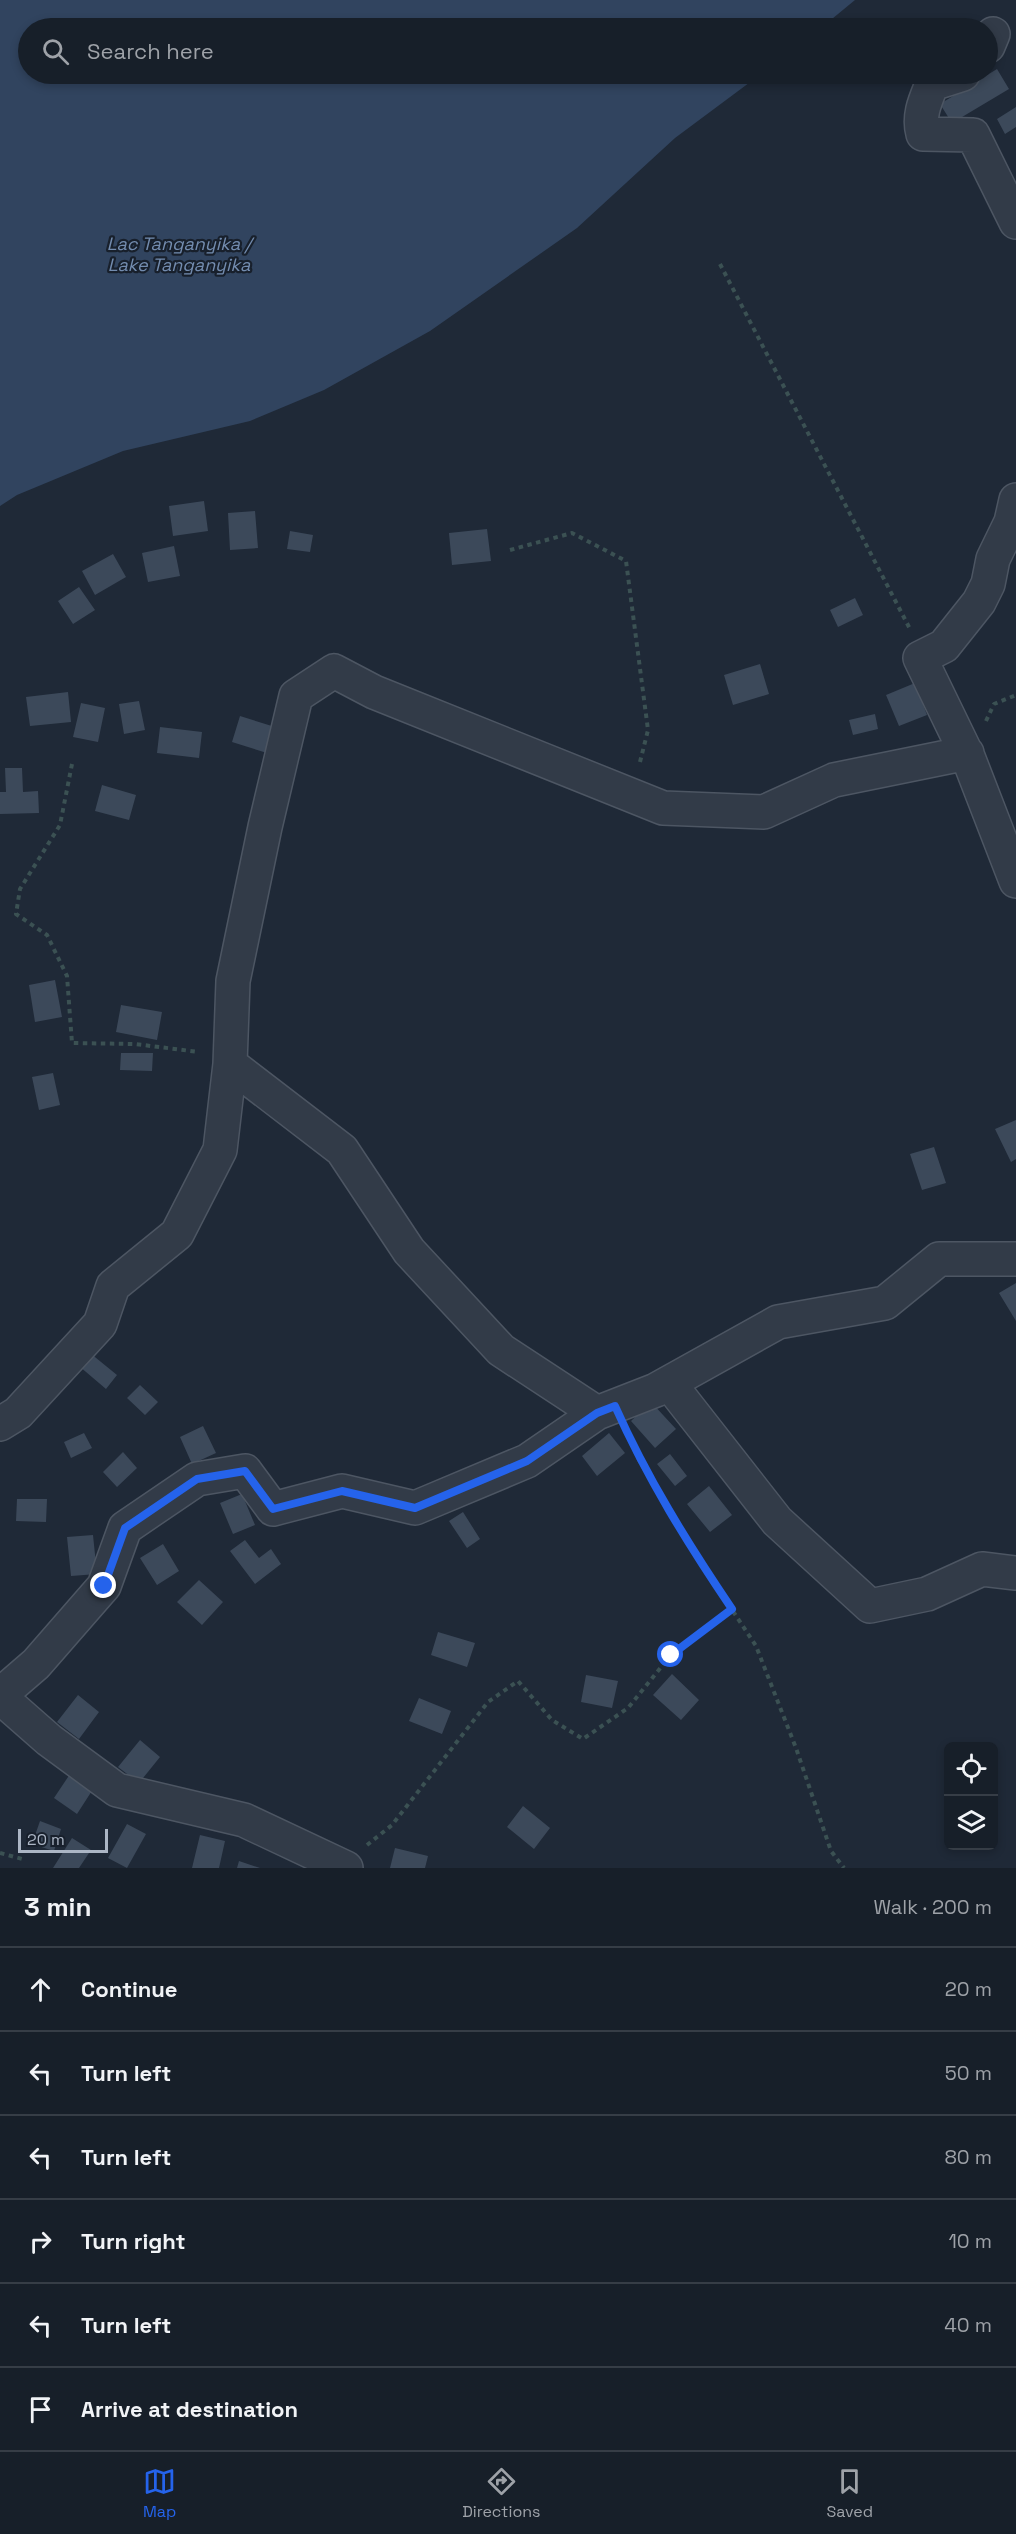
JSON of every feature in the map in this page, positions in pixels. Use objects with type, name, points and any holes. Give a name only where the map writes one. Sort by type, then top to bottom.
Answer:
[{"type":"street","points":[[932,84],[923,105],[920,125],[923,134],[973,135],[1016,222]]},
{"type":"street","points":[[1016,500],[1011,522],[993,559],[988,584],[979,602],[944,646],[920,658],[967,753],[1016,881]]},
{"type":"street","points":[[0,1424],[18,1413],[100,1323],[113,1286],[177,1234],[220,1150],[230,1064],[233,981],[265,827],[296,696],[333,671],[374,692],[663,808],[764,812],[834,780],[967,753]]},
{"type":"street","points":[[230,1064],[342,1150],[409,1251],[501,1350],[606,1409]]},
{"type":"street","points":[[343,1867],[244,1820],[117,1790],[49,1740],[0,1696],[36,1664],[104,1586],[125,1528],[197,1479],[245,1471],[273,1509],[342,1491],[415,1508],[527,1461],[606,1409],[669,1383],[778,1322],[885,1304],[939,1258],[1016,1259]]},
{"type":"street","points":[[669,1383],[777,1521],[870,1606],[927,1594],[982,1569],[1016,1573]]},
{"type":"path","points":[[720,264],[925,656]]},
{"type":"path","points":[[510,550],[572,533],[626,561],[648,730],[632,795]]},
{"type":"path","points":[[72,764],[60,825],[20,889],[16,914],[47,935],[67,976],[72,1043],[135,1044],[193,1050],[230,1064]]},
{"type":"path","points":[[606,1409],[687,1542],[756,1646],[796,1748],[831,1851],[844,1868]]},
{"type":"path","points":[[343,1867],[392,1825],[488,1702],[518,1682],[552,1720],[583,1739],[628,1708],[671,1655],[732,1609]]},
{"type":"path","points":[[0,1853],[26,1860]]},
{"type":"water","name":"Lac Tanganyika / Lake Tanganyika","points":[[0,0],[855,0],[833,18],[18,18],[18,84],[748,84],[675,138],[577,228],[430,331],[324,390],[250,421],[123,451],[17,495],[0,506]]},
{"type":"building","points":[[998,71],[1009,89],[952,123],[940,104],[973,84],[998,84]]},
{"type":"building","points":[[1016,107],[1016,127],[1005,134],[997,119]]},
{"type":"building","points":[[204,501],[208,531],[173,536],[169,506]]},
{"type":"building","points":[[255,511],[258,548],[230,550],[228,513]]},
{"type":"building","points":[[487,529],[491,561],[452,565],[449,533]]},
{"type":"building","points":[[290,531],[313,535],[310,552],[287,549]]},
{"type":"building","points":[[174,546],[180,576],[148,582],[142,553]]},
{"type":"building","points":[[113,554],[126,577],[95,595],[82,571]]},
{"type":"building","points":[[79,587],[95,610],[73,624],[58,601]]},
{"type":"building","points":[[855,598],[863,615],[838,627],[830,610]]},
{"type":"building","points":[[760,664],[769,694],[733,705],[724,675]]},
{"type":"building","points":[[915,683],[927,715],[899,726],[886,695]]},
{"type":"building","points":[[68,692],[71,722],[30,726],[26,697]]},
{"type":"building","points":[[139,701],[145,730],[124,734],[119,704]]},
{"type":"building","points":[[81,703],[105,708],[98,742],[73,737]]},
{"type":"building","points":[[875,714],[878,729],[853,735],[849,720]]},
{"type":"building","points":[[240,716],[275,727],[267,753],[232,742]]},
{"type":"building","points":[[160,727],[202,732],[199,758],[157,753]]},
{"type":"building","points":[[5,768],[22,768],[23,792],[38,791],[39,813],[0,814],[0,792],[6,792]]},
{"type":"building","points":[[102,785],[136,795],[129,820],[95,811]]},
{"type":"building","points":[[55,980],[62,1017],[35,1022],[29,985]]},
{"type":"building","points":[[121,1005],[162,1012],[157,1040],[116,1032]]},
{"type":"building","points":[[121,1053],[153,1053],[152,1071],[120,1070]]},
{"type":"building","points":[[53,1073],[60,1105],[39,1110],[32,1077]]},
{"type":"building","points":[[1016,1120],[1016,1159],[1011,1162],[995,1129]]},
{"type":"building","points":[[934,1147],[946,1183],[922,1190],[910,1154]]},
{"type":"building","points":[[1016,1283],[1016,1321],[999,1293]]},
{"type":"building","points":[[90,1353],[117,1375],[106,1389],[79,1366]]},
{"type":"building","points":[[140,1385],[158,1402],[145,1415],[127,1398]]},
{"type":"building","points":[[651,1402],[676,1429],[655,1448],[631,1421]]},
{"type":"building","points":[[203,1426],[216,1453],[192,1464],[180,1437]]},
{"type":"building","points":[[84,1433],[92,1448],[71,1458],[64,1442]]},
{"type":"building","points":[[609,1433],[625,1453],[597,1476],[582,1456]]},
{"type":"building","points":[[123,1452],[137,1468],[117,1487],[103,1472]]},
{"type":"building","points":[[670,1454],[687,1476],[675,1486],[657,1464]]},
{"type":"building","points":[[709,1486],[732,1515],[710,1532],[687,1504]]},
{"type":"building","points":[[242,1494],[255,1525],[233,1534],[220,1503]]},
{"type":"building","points":[[17,1499],[47,1499],[46,1522],[16,1521]]},
{"type":"building","points":[[463,1512],[480,1539],[467,1548],[449,1521]]},
{"type":"building","points":[[93,1535],[97,1574],[71,1576],[67,1537]]},
{"type":"building","points":[[245,1540],[259,1558],[271,1549],[281,1564],[255,1584],[230,1551]]},
{"type":"building","points":[[163,1544],[179,1571],[157,1585],[140,1558]]},
{"type":"building","points":[[199,1580],[223,1602],[202,1625],[177,1602]]},
{"type":"building","points":[[438,1632],[475,1643],[467,1667],[431,1655]]},
{"type":"building","points":[[672,1674],[699,1700],[681,1720],[653,1695]]},
{"type":"building","points":[[586,1675],[618,1681],[612,1708],[581,1702]]},
{"type":"building","points":[[78,1695],[99,1712],[79,1739],[57,1722]]},
{"type":"building","points":[[419,1698],[451,1711],[442,1734],[409,1721]]},
{"type":"building","points":[[140,1740],[160,1757],[139,1783],[118,1767]]},
{"type":"building","points":[[74,1768],[97,1783],[77,1814],[54,1798]]},
{"type":"building","points":[[523,1806],[550,1828],[534,1849],[507,1827]]},
{"type":"building","points":[[40,1821],[61,1829],[54,1851],[32,1844]]},
{"type":"building","points":[[127,1824],[146,1834],[127,1868],[108,1858]]},
{"type":"building","points":[[200,1835],[225,1841],[219,1868],[192,1868]]},
{"type":"building","points":[[72,1838],[91,1850],[79,1868],[53,1868]]},
{"type":"building","points":[[395,1848],[428,1856],[425,1868],[390,1868]]},
{"type":"building","points":[[239,1861],[260,1868],[237,1868]]},
{"type":"route","points":[[104,1586],[125,1528],[197,1479],[245,1471],[273,1509],[342,1491],[415,1508],[527,1461],[597,1413],[615,1406],[639,1460],[687,1542],[732,1609],[671,1655]]}]
